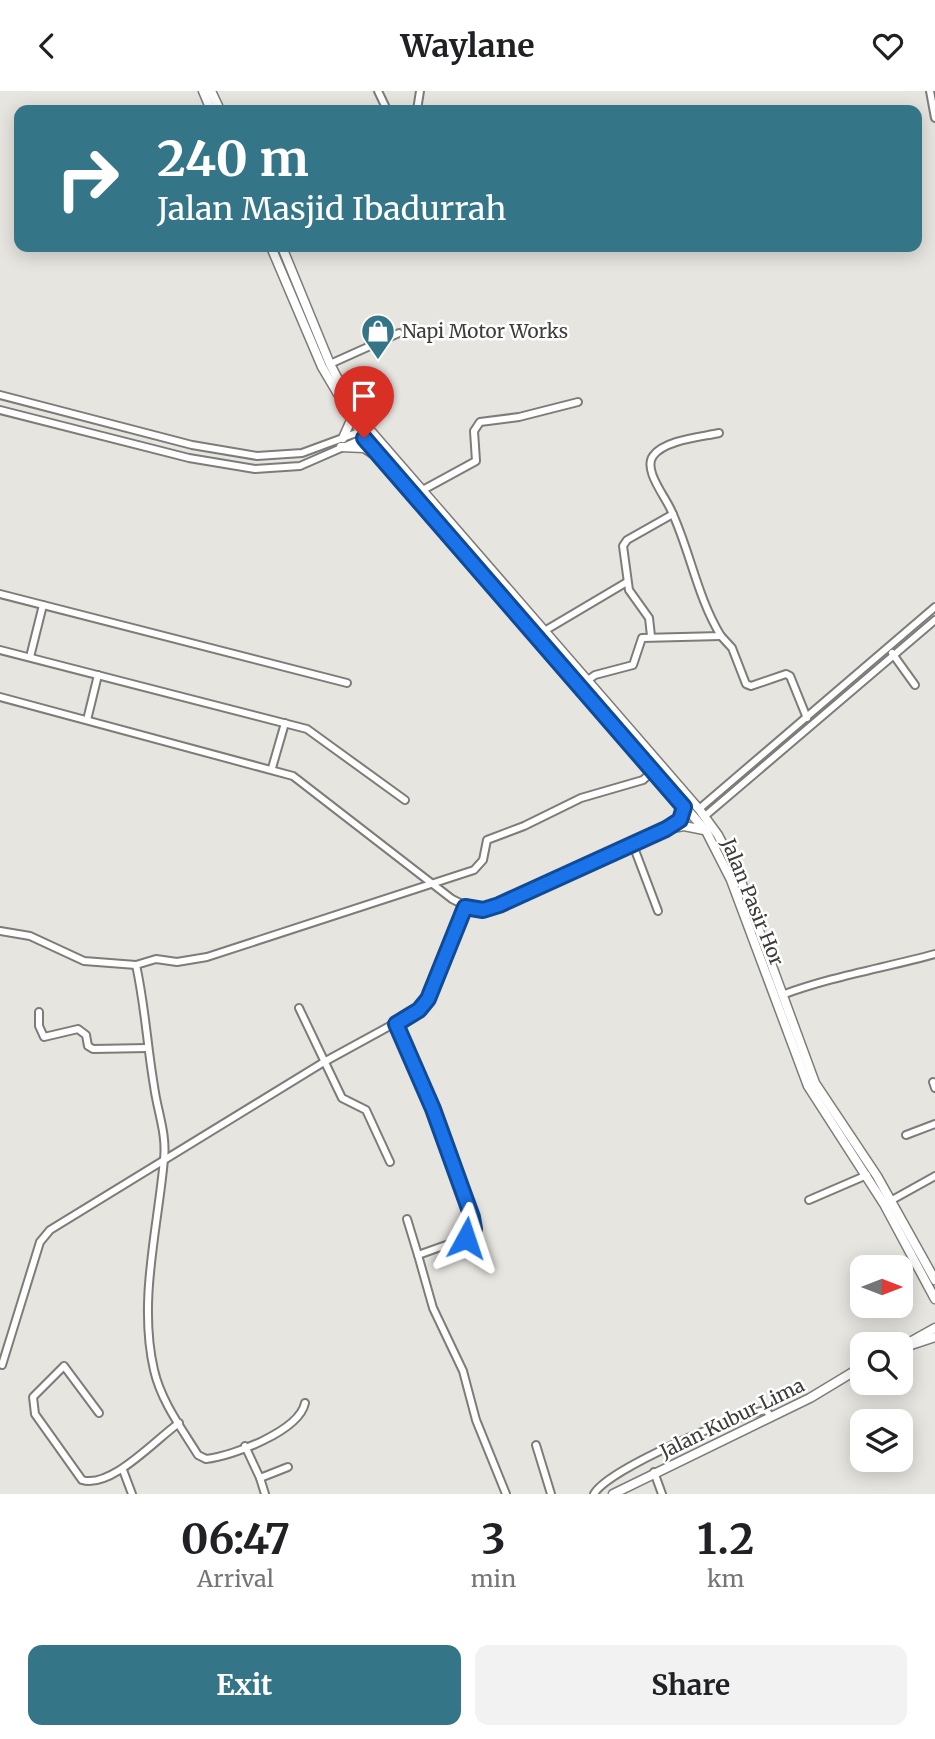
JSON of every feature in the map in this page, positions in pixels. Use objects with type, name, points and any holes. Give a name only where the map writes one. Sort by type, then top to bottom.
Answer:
[{"type":"main road","name":"Jalan Pasir Hor","points":[[273,252],[323,367],[362,435],[655,769],[706,831],[731,880],[808,1086],[867,1175],[935,1300]]},
{"type":"main road","name":"Jalan Pasir Hor","points":[[284,252],[330,364],[357,415],[702,812],[739,876],[815,1083],[892,1200],[935,1280]]},
{"type":"main road","points":[[351,420],[342,442],[378,455]]},
{"type":"main road","points":[[666,829],[682,817],[684,803]]},
{"type":"main road","points":[[666,829],[691,826],[706,831]]},
{"type":"main road","points":[[923,1338],[935,1320]]},
{"type":"main road","points":[[913,1343],[935,1328]]},
{"type":"main road","points":[[923,1338],[935,1338]]},
{"type":"main road","name":"Jalan Kubur Lima","points":[[612,1494],[812,1397],[850,1374]]},
{"type":"street","points":[[930,91],[935,118]]},
{"type":"street","points":[[330,364],[399,333]]},
{"type":"street","points":[[0,395],[192,445],[257,456],[302,453],[362,435]]},
{"type":"street","points":[[421,491],[476,461],[474,431],[480,422],[526,416],[578,402]]},
{"type":"street","points":[[0,410],[189,458],[255,469],[300,466],[342,442]]},
{"type":"street","points":[[91,433],[95,420]]},
{"type":"street","points":[[719,433],[670,445],[652,457],[650,466],[673,514],[710,615],[721,636],[732,648],[746,684],[751,686],[786,674],[790,676],[807,718]]},
{"type":"street","points":[[651,636],[649,618],[636,602],[627,582],[625,543],[673,514]]},
{"type":"street","points":[[546,630],[627,582]]},
{"type":"street","points":[[0,594],[347,683]]},
{"type":"street","points":[[30,657],[43,605]]},
{"type":"street","points":[[702,812],[935,607]]},
{"type":"street","points":[[702,812],[935,620]]},
{"type":"street","points":[[588,680],[633,665],[637,660],[638,642],[651,636],[721,636]]},
{"type":"street","points":[[888,648],[915,685]]},
{"type":"street","points":[[0,650],[307,729],[328,741],[405,800]]},
{"type":"street","points":[[87,720],[98,675]]},
{"type":"street","points":[[0,697],[272,768],[293,776],[430,883],[465,907],[483,910],[499,905],[666,829]]},
{"type":"street","points":[[272,768],[285,723]]},
{"type":"street","points":[[0,931],[30,936],[74,959],[136,965],[156,959],[177,962],[207,957],[474,870],[483,860],[487,840],[530,824],[581,798],[634,783],[655,769]]},
{"type":"street","points":[[633,845],[658,911]]},
{"type":"street","points":[[2,1365],[44,1235],[164,1158],[324,1062],[419,1010],[428,999],[465,907]]},
{"type":"street","points":[[782,995],[849,974],[879,970],[887,964],[935,954]]},
{"type":"street","points":[[136,965],[144,998],[148,1048],[162,1118],[164,1158],[151,1260],[149,1328],[154,1371],[163,1397],[202,1458],[212,1458],[291,1426],[301,1415],[305,1403]]},
{"type":"street","points":[[299,1007],[342,1098],[366,1110],[390,1162]]},
{"type":"street","points":[[39,1012],[39,1025],[44,1037],[78,1029],[83,1031],[88,1046],[93,1049],[148,1048]]},
{"type":"street","points":[[396,1024],[433,1109],[474,1223],[471,1235],[466,1238],[418,1255]]},
{"type":"street","points":[[906,1135],[935,1123]]},
{"type":"street","points":[[809,1200],[867,1175]]},
{"type":"street","points":[[892,1200],[935,1176]]},
{"type":"street","points":[[407,1219],[433,1308],[463,1371],[476,1420],[506,1494]]},
{"type":"street","points":[[99,1413],[64,1366],[33,1397],[35,1414],[82,1480],[101,1481],[123,1470],[149,1444],[179,1423]]},
{"type":"street","points":[[594,1494],[603,1484],[647,1458],[719,1425],[757,1411],[768,1411],[771,1417]]},
{"type":"street","points":[[536,1445],[551,1494]]},
{"type":"street","points":[[245,1446],[265,1494]]},
{"type":"street","points":[[260,1478],[288,1467]]},
{"type":"street","points":[[123,1470],[132,1494]]},
{"type":"street","points":[[654,1472],[662,1494]]},
{"type":"place","name":"Napi Motor Works","points":[[378,361]]},
{"type":"route","points":[[364,438],[684,803],[684,814],[680,820],[666,829],[491,909],[474,910],[465,907],[428,999],[419,1010],[396,1024],[433,1109],[472,1217],[474,1229],[466,1238]]}]
